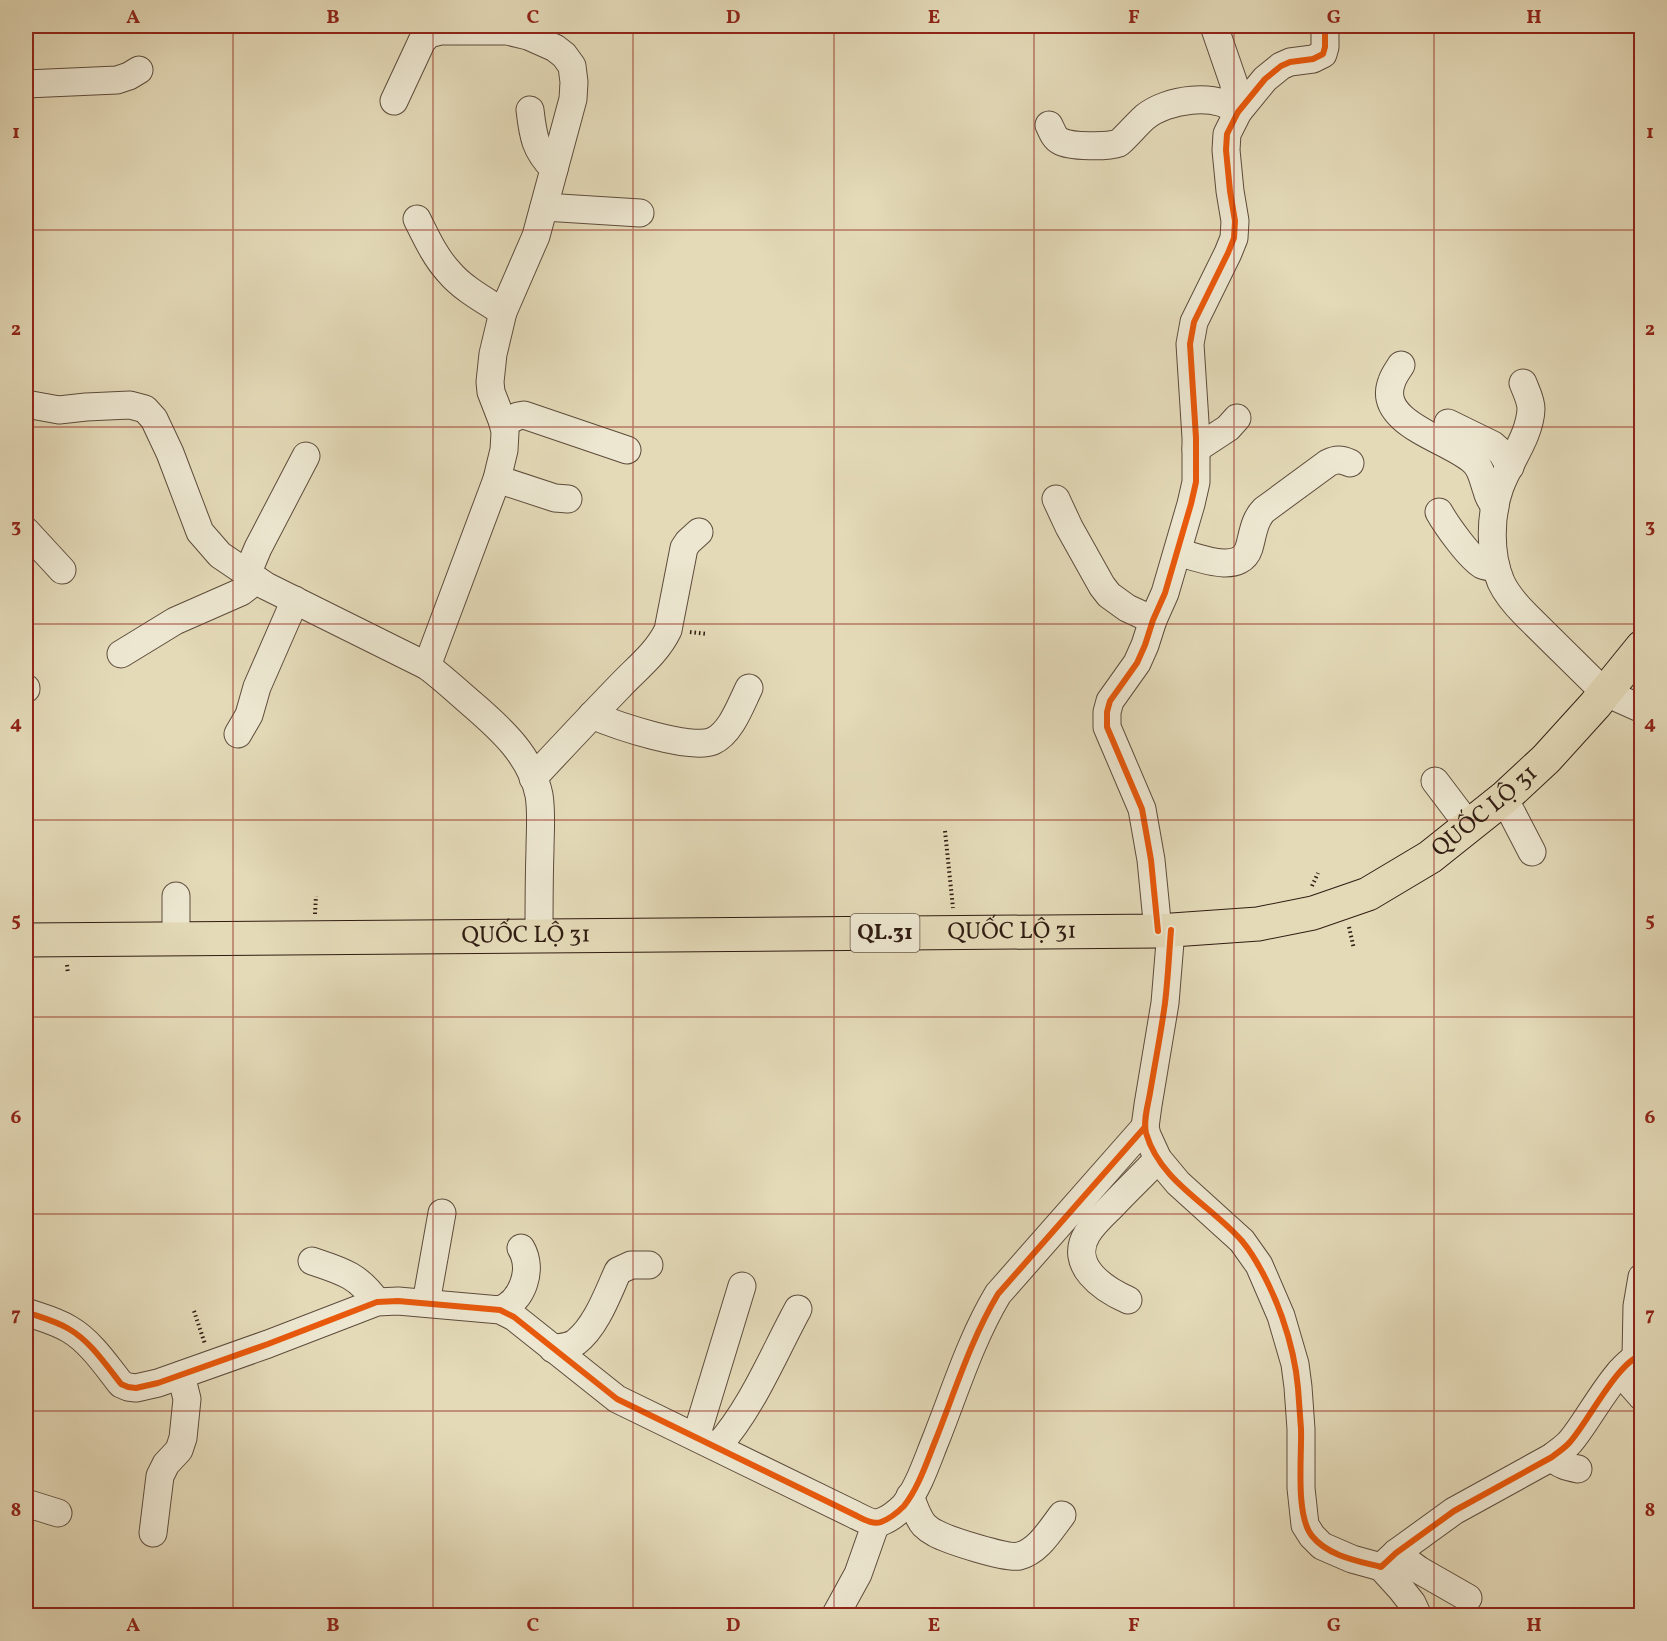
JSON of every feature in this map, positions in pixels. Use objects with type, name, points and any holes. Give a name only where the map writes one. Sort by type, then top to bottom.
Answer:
[{"type":"highway","name":"QUỐC LỘ 31","points":[[26,940],[1164,931],[1258,924],[1313,913],[1368,894],[1430,857],[1504,798],[1546,759],[1600,699],[1641,647]]},
{"type":"street","points":[[1214,26],[1234,84],[1236,111]]},
{"type":"street","points":[[1325,26],[1323,54],[1313,59],[1290,62],[1265,79],[1236,111],[1227,134],[1226,150],[1235,221],[1234,238],[1194,322],[1190,344],[1196,482],[1165,593],[1137,663],[1110,701],[1107,727],[1142,809],[1164,931],[1165,1003],[1145,1127],[1158,1159],[1178,1183],[1242,1241],[1258,1265],[1281,1316],[1295,1364],[1298,1387],[1301,1488],[1305,1526],[1322,1546],[1352,1559],[1389,1560],[1419,1570],[1468,1598]]},
{"type":"street","points":[[394,101],[422,41],[429,34],[441,31],[507,31],[528,36],[555,48],[572,66],[573,99],[544,207],[536,236],[503,312],[493,354],[490,392],[505,432],[504,450],[497,479],[427,666]]},
{"type":"street","points":[[26,84],[117,80],[139,70]]},
{"type":"street","points":[[1048,125],[1054,136],[1061,142],[1113,145],[1119,143],[1146,116],[1175,103],[1212,100],[1236,111]]},
{"type":"street","points":[[530,110],[532,133],[538,150],[554,170]]},
{"type":"street","points":[[544,207],[640,213]]},
{"type":"street","points":[[417,219],[435,253],[450,274],[483,300],[503,312]]},
{"type":"street","points":[[1401,365],[1391,381],[1389,392],[1392,405],[1405,421],[1419,431],[1459,450],[1475,463],[1481,472],[1487,494],[1495,507]]},
{"type":"street","points":[[1523,383],[1530,402],[1530,419],[1500,487],[1495,507],[1493,550],[1496,567],[1502,584],[1515,603],[1600,699],[1641,725]]},
{"type":"street","points":[[26,404],[59,410],[130,405],[145,409],[154,419],[170,453],[200,532],[220,555],[252,577],[427,666],[498,726],[519,750],[533,777],[538,794],[540,815],[539,937]]},
{"type":"street","points":[[503,423],[524,415],[627,450]]},
{"type":"street","points":[[1196,449],[1228,428],[1237,418]]},
{"type":"street","points":[[1448,423],[1493,445],[1502,453],[1509,466]]},
{"type":"street","points":[[121,654],[174,621],[241,592],[252,577],[258,548],[306,456]]},
{"type":"street","points":[[1178,552],[1222,563],[1239,561],[1245,556],[1258,516],[1264,510],[1328,463],[1335,460],[1350,463]]},
{"type":"street","points":[[497,479],[555,498],[568,499]]},
{"type":"street","points":[[1056,499],[1069,527],[1109,595],[1127,608],[1153,620]]},
{"type":"street","points":[[1439,512],[1472,556],[1482,565],[1496,567]]},
{"type":"street","points":[[26,531],[62,570]]},
{"type":"street","points":[[533,777],[655,652],[663,641],[668,630],[684,548],[699,532]]},
{"type":"street","points":[[238,734],[249,715],[257,687],[295,600]]},
{"type":"street","points":[[592,715],[646,734],[698,743],[713,741],[731,724],[749,688]]},
{"type":"street","points":[[1600,699],[1641,709]]},
{"type":"street","points":[[1435,781],[1469,826]]},
{"type":"street","points":[[1504,798],[1532,852]]},
{"type":"street","points":[[176,896],[176,940]]},
{"type":"street","points":[[26,1312],[68,1328],[76,1334],[86,1342],[121,1384],[128,1387],[145,1388],[377,1302],[426,1303],[500,1310],[514,1317],[617,1399],[855,1515],[876,1523],[891,1517],[903,1507],[925,1468],[983,1321],[998,1294],[1145,1127]]},
{"type":"street","points":[[1128,1300],[1116,1295],[1084,1268],[1081,1250],[1086,1236],[1098,1220],[1158,1159]]},
{"type":"street","points":[[426,1303],[442,1213]]},
{"type":"street","points":[[500,1310],[514,1301],[524,1282],[526,1261],[521,1248]]},
{"type":"street","points":[[312,1261],[348,1274],[368,1289],[377,1302]]},
{"type":"street","points":[[553,1348],[568,1346],[583,1335],[608,1297],[618,1271],[631,1265],[650,1265]]},
{"type":"street","points":[[1641,1277],[1632,1361],[1641,1397]]},
{"type":"street","points":[[706,1442],[742,1286]]},
{"type":"street","points":[[706,1442],[729,1433],[741,1416],[798,1309]]},
{"type":"street","points":[[1389,1560],[1454,1511],[1552,1457],[1563,1448],[1632,1361]]},
{"type":"street","points":[[153,1533],[160,1476],[166,1464],[179,1450],[183,1438],[187,1399],[181,1375]]},
{"type":"street","points":[[1552,1457],[1563,1466],[1578,1469]]},
{"type":"street","points":[[910,1496],[921,1522],[936,1534],[1008,1556],[1019,1556],[1030,1552],[1062,1515]]},
{"type":"street","points":[[26,1503],[58,1513]]},
{"type":"street","points":[[835,1616],[858,1574],[876,1523]]},
{"type":"street","points":[[1389,1560],[1401,1588],[1418,1616]]},
{"type":"path","points":[[945,831],[955,933]]},
{"type":"path","points":[[195,1311],[211,1364]]},
{"type":"cycle path","points":[[1158,931],[1151,860],[1142,809],[1107,727],[1107,712],[1110,701],[1137,663],[1145,645],[1165,593],[1196,482],[1196,438],[1190,344],[1194,322],[1234,238],[1235,221],[1226,150],[1227,134],[1238,112],[1265,79],[1290,62],[1313,59],[1323,54],[1325,26]]},
{"type":"cycle path","points":[[1171,930],[1165,1003],[1146,1113],[1146,1133],[1153,1150],[1174,1179],[1242,1241],[1260,1267],[1275,1298],[1290,1343],[1297,1379],[1303,1514],[1312,1536],[1319,1543],[1344,1557],[1381,1567],[1396,1553],[1454,1511],[1552,1457],[1564,1448],[1623,1368],[1642,1355]]},
{"type":"cycle path","points":[[26,1312],[59,1324],[77,1334],[97,1354],[121,1384],[136,1388],[158,1383],[268,1344],[377,1302],[398,1301],[500,1310],[514,1317],[617,1399],[861,1518],[878,1523],[902,1508],[914,1491],[972,1347],[998,1294],[1145,1127]]}]
